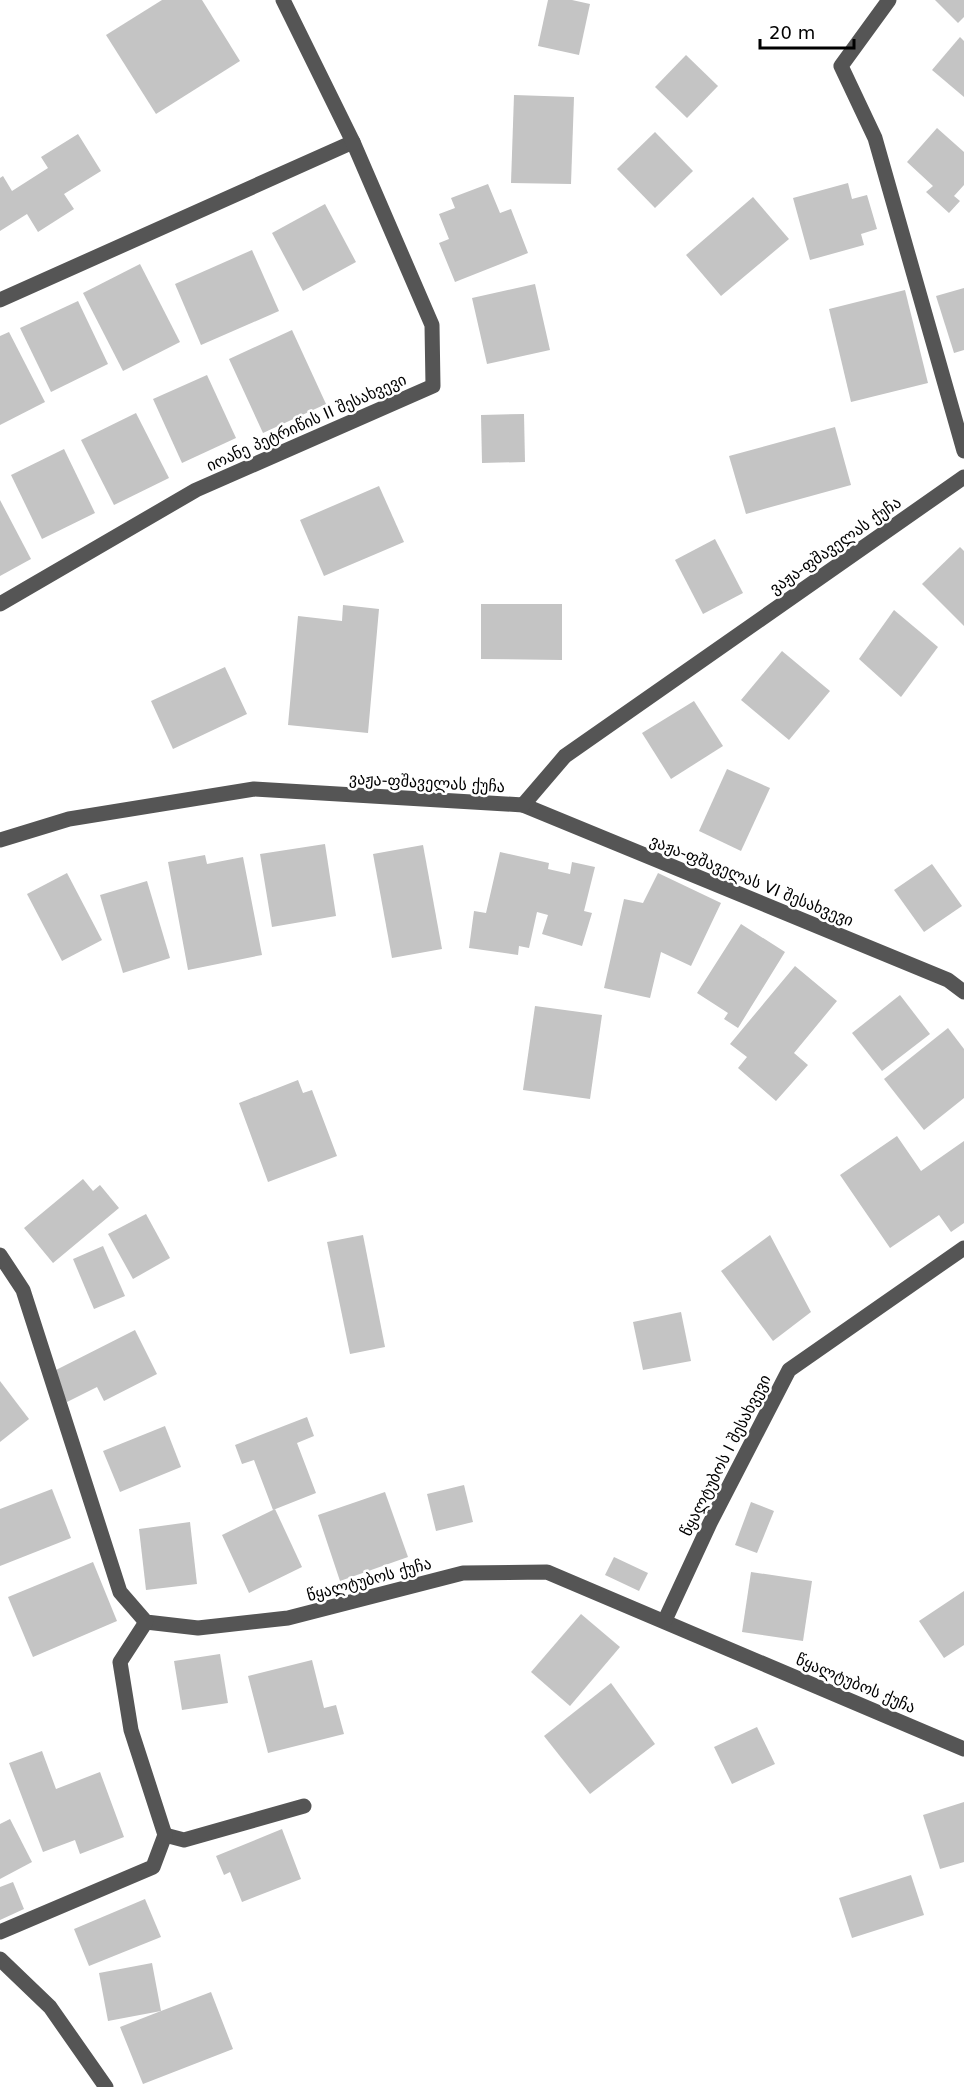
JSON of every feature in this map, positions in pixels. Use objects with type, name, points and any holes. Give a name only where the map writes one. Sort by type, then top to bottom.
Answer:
[{"type":"street","name":"იოანე პეტრიწის II შესახვევი","points":[[0,604],[196,490],[433,386],[432,325],[353,142],[283,0]]},
{"type":"street","points":[[889,0],[841,66],[875,138],[964,451]]},
{"type":"street","points":[[0,300],[353,142]]},
{"type":"street","name":"ვაჟა-ფშაველას ქუჩა","points":[[0,840],[69,819],[254,789],[523,805],[566,756],[964,477]]},
{"type":"street","name":"ვაჟა-ფშაველას VI შესახვევი","points":[[523,805],[948,980],[964,992]]},
{"type":"street","name":"წყალტუბოს I შესახვევი","points":[[665,1620],[710,1523],[789,1370],[964,1248]]},
{"type":"street","points":[[0,1255],[23,1290],[120,1592],[146,1622],[120,1662],[131,1730],[165,1835],[153,1867],[0,1932]]},
{"type":"street","name":"წყალტუბოს ქუჩა","points":[[146,1622],[198,1628],[288,1618],[463,1573],[548,1572],[964,1749]]},
{"type":"street","points":[[165,1835],[184,1840],[304,1806]]},
{"type":"street","points":[[0,1959],[50,2007],[106,2087]]},
{"type":"building","points":[[162,0],[202,0],[240,61],[156,114],[106,35]]},
{"type":"building","points":[[548,0],[572,0],[590,4],[579,55],[538,46]]},
{"type":"building","points":[[935,0],[964,0],[964,17],[958,23]]},
{"type":"building","points":[[960,37],[964,41],[964,97],[932,70]]},
{"type":"building","points":[[686,55],[718,86],[687,118],[655,87]]},
{"type":"building","points":[[514,95],[574,97],[571,184],[511,183]]},
{"type":"building","points":[[937,128],[964,152],[964,185],[954,196],[960,201],[949,213],[926,192],[933,186],[907,162]]},
{"type":"building","points":[[655,132],[693,171],[655,208],[617,169]]},
{"type":"building","points":[[78,134],[101,171],[64,194],[74,209],[38,232],[27,214],[0,231],[0,178],[3,176],[12,191],[48,168],[41,157]]},
{"type":"building","points":[[848,183],[852,199],[867,195],[877,229],[861,234],[864,245],[810,260],[793,198]]},
{"type":"building","points":[[488,184],[500,213],[511,209],[528,253],[455,282],[439,243],[449,239],[439,214],[455,208],[451,198]]},
{"type":"building","points":[[753,197],[789,239],[721,296],[686,255]]},
{"type":"building","points":[[325,204],[356,262],[303,291],[272,233]]},
{"type":"building","points":[[252,250],[279,311],[201,345],[175,284]]},
{"type":"building","points":[[140,264],[180,342],[123,371],[83,293]]},
{"type":"building","points":[[535,284],[550,350],[487,364],[472,298]]},
{"type":"building","points":[[964,288],[964,350],[954,353],[936,296]]},
{"type":"building","points":[[905,290],[928,383],[851,402],[829,309]]},
{"type":"building","points":[[78,301],[108,364],[51,392],[20,328]]},
{"type":"building","points":[[292,330],[326,404],[263,433],[229,359]]},
{"type":"building","points":[[9,332],[45,402],[0,425],[0,336]]},
{"type":"building","points":[[207,375],[236,438],[182,463],[153,399]]},
{"type":"building","points":[[136,413],[169,478],[114,505],[81,440]]},
{"type":"building","points":[[524,414],[525,462],[482,463],[481,415]]},
{"type":"building","points":[[835,427],[851,485],[746,514],[729,456]]},
{"type":"building","points":[[64,449],[95,513],[42,539],[11,475]]},
{"type":"building","points":[[379,486],[404,542],[324,576],[300,520]]},
{"type":"building","points":[[0,500],[31,559],[0,576]]},
{"type":"building","points":[[715,539],[743,593],[703,614],[675,560]]},
{"type":"building","points":[[960,547],[964,551],[964,626],[922,584]]},
{"type":"building","points":[[481,604],[562,604],[562,660],[481,659]]},
{"type":"building","points":[[343,605],[379,609],[368,733],[288,725],[298,616],[342,621]]},
{"type":"building","points":[[894,610],[938,647],[901,697],[859,659]]},
{"type":"building","points":[[782,651],[830,691],[789,740],[741,700]]},
{"type":"building","points":[[225,667],[247,714],[173,749],[151,701]]},
{"type":"building","points":[[694,701],[723,746],[671,779],[642,733]]},
{"type":"building","points":[[727,769],[770,788],[741,851],[699,831]]},
{"type":"building","points":[[325,844],[336,916],[272,927],[260,854]]},
{"type":"building","points":[[423,845],[442,949],[392,958],[373,854]]},
{"type":"building","points":[[500,852],[549,863],[548,869],[570,874],[572,862],[595,867],[584,911],[592,913],[582,946],[542,934],[548,915],[537,912],[529,948],[519,946],[518,955],[469,948],[474,911],[486,913]]},
{"type":"building","points":[[205,855],[207,864],[243,857],[262,955],[188,970],[168,862]]},
{"type":"building","points":[[932,864],[962,906],[924,932],[894,890]]},
{"type":"building","points":[[67,873],[102,940],[62,961],[27,894]]},
{"type":"building","points":[[658,873],[721,903],[691,966],[661,952],[650,998],[604,988],[624,899],[643,903]]},
{"type":"building","points":[[147,881],[170,958],[123,973],[100,895]]},
{"type":"building","points":[[741,924],[785,952],[738,1028],[724,1019],[728,1013],[697,993]]},
{"type":"building","points":[[795,966],[837,1001],[794,1053],[808,1065],[776,1101],[738,1068],[747,1057],[730,1044]]},
{"type":"building","points":[[900,995],[930,1034],[882,1071],[852,1033]]},
{"type":"building","points":[[535,1006],[602,1015],[590,1099],[523,1090]]},
{"type":"building","points":[[948,1028],[964,1049],[964,1098],[924,1130],[884,1079]]},
{"type":"building","points":[[298,1080],[303,1093],[312,1090],[337,1156],[268,1182],[239,1103]]},
{"type":"building","points":[[897,1136],[921,1171],[964,1141],[964,1223],[951,1232],[939,1215],[890,1248],[840,1175]]},
{"type":"building","points":[[83,1179],[93,1191],[100,1185],[119,1208],[53,1263],[24,1228]]},
{"type":"building","points":[[146,1214],[170,1258],[133,1279],[108,1234]]},
{"type":"building","points":[[363,1235],[385,1347],[350,1354],[327,1242]]},
{"type":"building","points":[[770,1235],[811,1312],[773,1341],[721,1271]]},
{"type":"building","points":[[103,1246],[125,1296],[94,1309],[73,1259]]},
{"type":"building","points":[[681,1312],[691,1361],[643,1370],[633,1322]]},
{"type":"building","points":[[135,1330],[157,1374],[104,1401],[97,1387],[67,1402],[52,1372]]},
{"type":"building","points":[[0,1381],[29,1419],[0,1442]]},
{"type":"building","points":[[307,1417],[314,1436],[297,1443],[316,1493],[273,1510],[254,1460],[242,1464],[235,1445]]},
{"type":"building","points":[[165,1426],[181,1467],[120,1492],[103,1451]]},
{"type":"building","points":[[464,1485],[473,1522],[436,1531],[427,1494]]},
{"type":"building","points":[[52,1489],[71,1538],[0,1566],[0,1509]]},
{"type":"building","points":[[385,1492],[408,1557],[340,1581],[318,1515]]},
{"type":"building","points":[[751,1502],[774,1511],[757,1553],[735,1545]]},
{"type":"building","points":[[275,1509],[302,1567],[249,1593],[222,1535]]},
{"type":"building","points":[[190,1522],[197,1584],[146,1590],[139,1529]]},
{"type":"building","points":[[614,1557],[648,1573],[639,1591],[605,1575]]},
{"type":"building","points":[[93,1562],[117,1621],[33,1657],[8,1597]]},
{"type":"building","points":[[751,1572],[812,1581],[803,1641],[742,1632]]},
{"type":"building","points":[[964,1591],[964,1645],[944,1658],[919,1621]]},
{"type":"building","points":[[581,1614],[620,1647],[570,1706],[531,1672]]},
{"type":"building","points":[[220,1654],[228,1703],[182,1710],[174,1661]]},
{"type":"building","points":[[312,1660],[324,1708],[336,1705],[344,1734],[268,1753],[248,1676]]},
{"type":"building","points":[[611,1683],[655,1744],[590,1794],[544,1736]]},
{"type":"building","points":[[757,1727],[775,1764],[732,1784],[714,1747]]},
{"type":"building","points":[[42,1751],[56,1789],[100,1772],[124,1837],[80,1854],[75,1840],[43,1852],[9,1763]]},
{"type":"building","points":[[964,1802],[964,1862],[940,1869],[923,1815]]},
{"type":"building","points":[[10,1819],[32,1862],[0,1879],[0,1824]]},
{"type":"building","points":[[282,1829],[301,1879],[242,1902],[230,1872],[224,1875],[216,1856]]},
{"type":"building","points":[[911,1875],[924,1915],[852,1938],[839,1898]]},
{"type":"building","points":[[13,1882],[24,1909],[0,1920],[0,1887]]},
{"type":"building","points":[[145,1899],[161,1937],[89,1966],[74,1929]]},
{"type":"building","points":[[152,1963],[161,2011],[108,2021],[99,1973]]},
{"type":"building","points":[[211,1992],[233,2049],[143,2084],[120,2027]]}]
